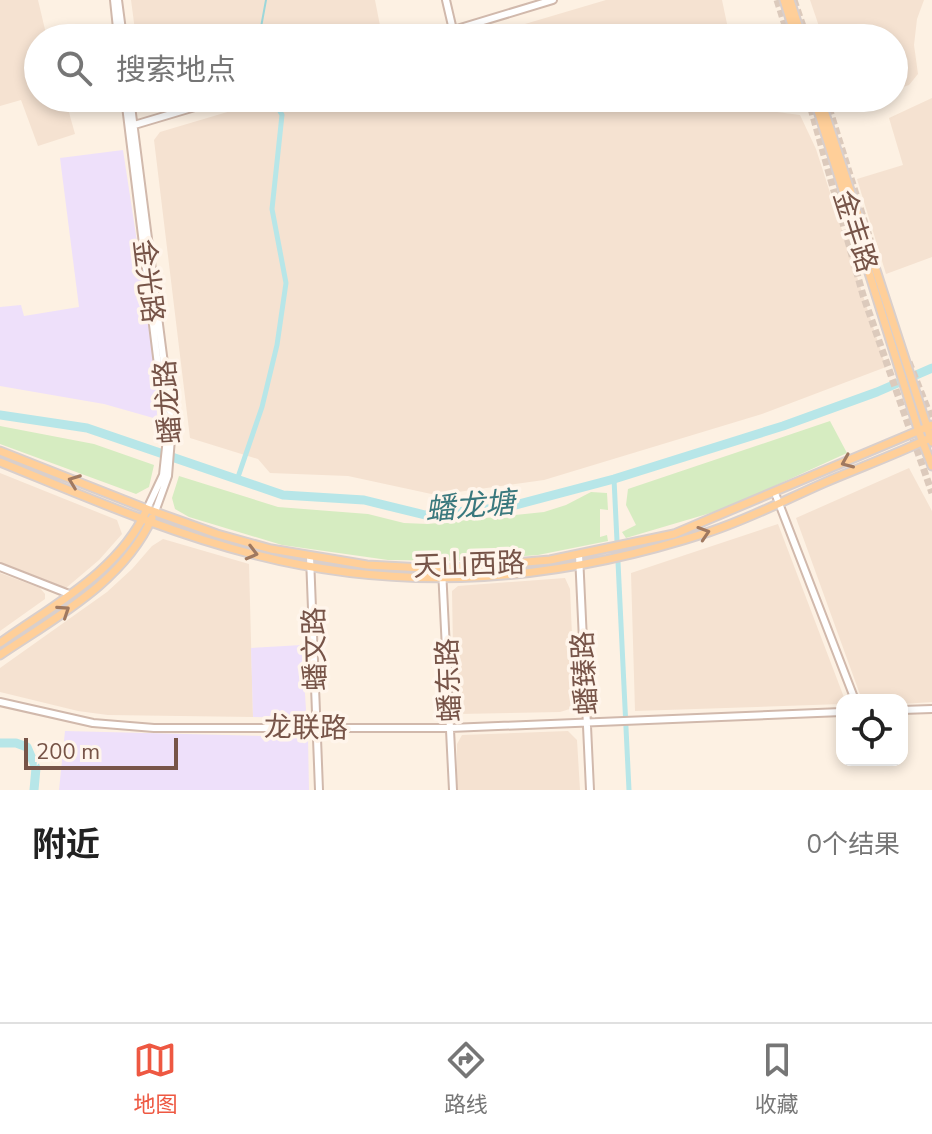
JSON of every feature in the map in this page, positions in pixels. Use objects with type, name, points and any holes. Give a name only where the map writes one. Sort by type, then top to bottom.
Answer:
[{"type":"main road","points":[[787,0],[795,24]]},
{"type":"main road","name":"金丰路","points":[[819,112],[903,364]]},
{"type":"main road","points":[[824,112],[913,396],[919,432],[929,440]]},
{"type":"main road","points":[[913,396],[930,426],[932,466]]},
{"type":"main road","name":"天山西路","points":[[0,451],[217,534],[310,557],[367,565],[442,569],[550,560],[674,534],[930,426]]},
{"type":"main road","name":"天山西路","points":[[0,462],[146,520],[255,555],[312,567],[444,580],[579,566],[629,555],[712,531],[929,440]]},
{"type":"main road","name":"蟠龙路","points":[[0,655],[71,608],[129,558],[151,511]]},
{"type":"main road","name":"蟠龙路","points":[[0,643],[114,559],[146,520]]},
{"type":"street","points":[[116,0],[119,24]]},
{"type":"street","points":[[446,0],[452,24]]},
{"type":"street","points":[[473,24],[553,0]]},
{"type":"street","points":[[130,112],[131,126],[178,112]]},
{"type":"street","name":"蟠龙路","points":[[131,126],[170,438],[165,476],[151,511]]},
{"type":"street","points":[[775,493],[853,694]]},
{"type":"street","name":"蟠臻路","points":[[579,555],[590,790]]},
{"type":"street","name":"蟠文路","points":[[310,557],[319,790]]},
{"type":"street","points":[[0,567],[69,594]]},
{"type":"street","name":"蟠东路","points":[[442,569],[453,790]]},
{"type":"street","name":"龙联路","points":[[0,702],[93,723],[154,728],[450,728],[836,712]]},
{"type":"street","points":[[908,710],[932,709]]},
{"type":"shaded area","points":[[0,0],[38,0],[44,24],[24,24],[24,108],[21,100],[0,106]]},
{"type":"shaded area","points":[[131,0],[375,0],[380,24],[134,24]]},
{"type":"shaded area","points":[[606,0],[722,0],[727,24],[525,24]]},
{"type":"shaded area","points":[[810,0],[924,0],[917,19],[914,45],[918,74],[908,85],[908,24],[818,24]]},
{"type":"shaded area","points":[[932,98],[932,257],[886,274],[857,179],[903,165],[889,118],[908,112],[908,109]]},
{"type":"shaded area","points":[[25,112],[69,112],[75,134],[38,146]]},
{"type":"shaded area","points":[[228,112],[777,112],[800,115],[816,149],[886,367],[762,414],[544,480],[436,495],[348,476],[270,473],[258,459],[190,438],[154,140],[160,132]]},
{"type":"shaded area","points":[[123,150],[156,366],[157,419],[104,404],[0,386],[0,307],[21,305],[24,316],[79,307],[60,158]]},
{"type":"shaded area","points":[[909,468],[932,511],[932,702],[908,704],[908,694],[860,694],[796,518]]},
{"type":"shaded area","points":[[0,473],[117,520],[122,534],[99,560],[66,588],[0,562]]},
{"type":"shaded area","points":[[778,524],[843,694],[836,694],[836,704],[635,711],[631,573]]},
{"type":"shaded area","points":[[163,539],[249,564],[253,717],[108,715],[0,692],[0,668],[107,592],[152,546]]},
{"type":"shaded area","points":[[0,573],[40,588],[45,599],[0,631]]},
{"type":"shaded area","points":[[565,578],[570,589],[573,708],[560,712],[459,714],[454,707],[452,591],[458,586]]},
{"type":"shaded area","points":[[302,645],[304,716],[253,717],[251,648]]},
{"type":"shaded area","points":[[65,731],[308,737],[309,790],[59,790]]},
{"type":"shaded area","points":[[568,731],[577,740],[580,790],[457,790],[457,744],[462,735]]},
{"type":"green space","points":[[830,421],[847,453],[724,509],[626,538],[622,532],[636,525],[626,505],[628,489]]},
{"type":"green space","points":[[0,426],[94,444],[154,465],[149,487],[136,494],[0,444]]},
{"type":"green space","points":[[179,476],[278,507],[368,514],[404,523],[428,524],[544,512],[591,492],[607,493],[608,510],[600,509],[600,537],[607,535],[608,541],[538,555],[456,561],[388,560],[282,545],[189,517],[175,509],[172,498]]},
{"type":"waterway","points":[[262,24],[266,0]]},
{"type":"waterway","points":[[237,480],[262,407],[277,345],[286,283],[272,209],[280,112]]},
{"type":"waterway","name":"蟠龙塘","points":[[0,415],[87,428],[283,495],[364,500],[425,515],[508,507],[614,479],[783,426],[877,392],[932,368]]},
{"type":"waterway","points":[[614,479],[629,790]]},
{"type":"waterway","name":"蟠龙塘","points":[[0,743],[27,747],[36,768],[34,790]]},
{"type":"tunnel","points":[[777,0],[785,24]]},
{"type":"tunnel","points":[[794,0],[802,24]]},
{"type":"tunnel","points":[[812,112],[863,295],[932,493]]},
{"type":"tunnel","points":[[830,112],[874,252]]},
{"type":"tunnel","points":[[909,362],[932,420]]}]
